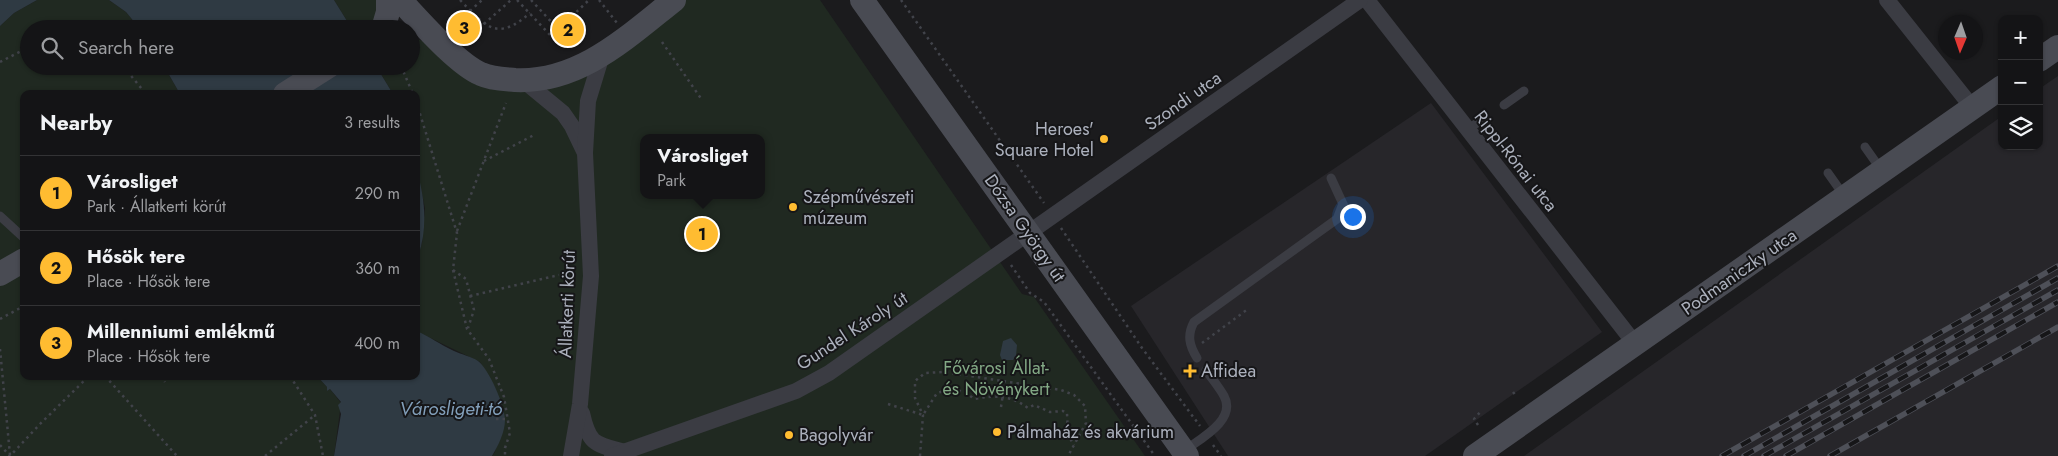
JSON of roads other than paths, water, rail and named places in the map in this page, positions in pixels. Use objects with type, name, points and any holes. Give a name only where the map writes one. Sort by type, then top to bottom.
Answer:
[{"type":"street","points":[[386,20],[388,0]]},
{"type":"street","points":[[400,0],[459,59]]},
{"type":"street","points":[[420,40],[435,45],[480,74],[492,78],[542,79],[562,74],[602,55],[674,0]]},
{"type":"street","name":"Dózsa György út","points":[[862,0],[1186,453]]},
{"type":"street","name":"Szondi utca","points":[[1029,234],[1360,0]]},
{"type":"street","name":"Rippl-Rónai utca","points":[[1367,0],[1466,130],[1636,345]]},
{"type":"street","points":[[1887,0],[1972,107]]},
{"type":"street","points":[[2043,57],[2058,47]]},
{"type":"street","name":"Állatkerti körút","points":[[571,456],[580,404],[591,276],[585,153],[588,101],[602,55]]},
{"type":"street","points":[[291,90],[315,75]]},
{"type":"street","name":"Állatkerti körút","points":[[523,80],[563,113],[572,126],[585,153]]},
{"type":"street","name":"Podmaniczky utca","points":[[1475,456],[1998,90]]},
{"type":"street","name":"Gundel Károly út","points":[[580,404],[586,432],[591,439],[620,454],[796,391],[829,374],[1029,234]]},
{"type":"street","points":[[0,274],[20,262]]},
{"type":"lane","points":[[1504,105],[1524,91]]},
{"type":"lane","points":[[1466,130],[1482,120]]},
{"type":"lane","points":[[1865,147],[1882,171]]},
{"type":"lane","points":[[1828,173],[1845,197]]},
{"type":"lane","points":[[1331,178],[1342,206],[1349,217]]},
{"type":"lane","points":[[1197,358],[1190,347],[1189,340],[1190,330],[1194,322],[1337,218],[1342,206]]},
{"type":"lane","points":[[0,216],[20,234]]},
{"type":"lane","points":[[1186,453],[1221,423],[1226,415],[1225,397],[1206,370]]},
{"type":"water","points":[[0,0],[37,0],[14,13],[0,26]]},
{"type":"water","points":[[109,0],[334,0],[346,20],[133,20],[126,12]]},
{"type":"water","points":[[169,75],[381,75],[391,90],[178,90]]},
{"type":"water","points":[[420,182],[424,214],[423,238],[420,250]]},
{"type":"water","name":"Városligeti-tó","points":[[420,333],[449,349],[475,359],[482,365],[499,397],[505,425],[492,456],[334,456],[341,414],[338,405],[341,402],[330,389],[327,391],[327,387],[321,380],[420,380]]},
{"type":"water","points":[[1011,338],[1017,345],[1016,356],[1013,360],[1002,360],[1000,355],[1003,341]]},
{"type":"railway","points":[[1722,456],[2058,266]]},
{"type":"railway","points":[[1744,456],[2058,278]]},
{"type":"railway","points":[[1764,456],[2058,290]]},
{"type":"railway","points":[[1786,456],[2058,302]]},
{"type":"railway","points":[[1830,456],[2058,327]]},
{"type":"place","name":"Millenniumi emlékmű","points":[[464,28]]},
{"type":"place","name":"Hősök tere","points":[[568,30]]},
{"type":"place","name":"Heroes' Square Hotel","points":[[1104,139]]},
{"type":"place","name":"Szépművészeti múzeum","points":[[793,207]]},
{"type":"place","name":"Városliget","points":[[702,234]]},
{"type":"place","name":"Affidea","points":[[1190,371]]},
{"type":"place","name":"Pálmaház és akvárium","points":[[997,432]]},
{"type":"place","name":"Bagolyvár","points":[[789,435]]},
{"type":"park label","name":"Fővárosi Állat- és Növénykert","points":[[996,378]]}]
